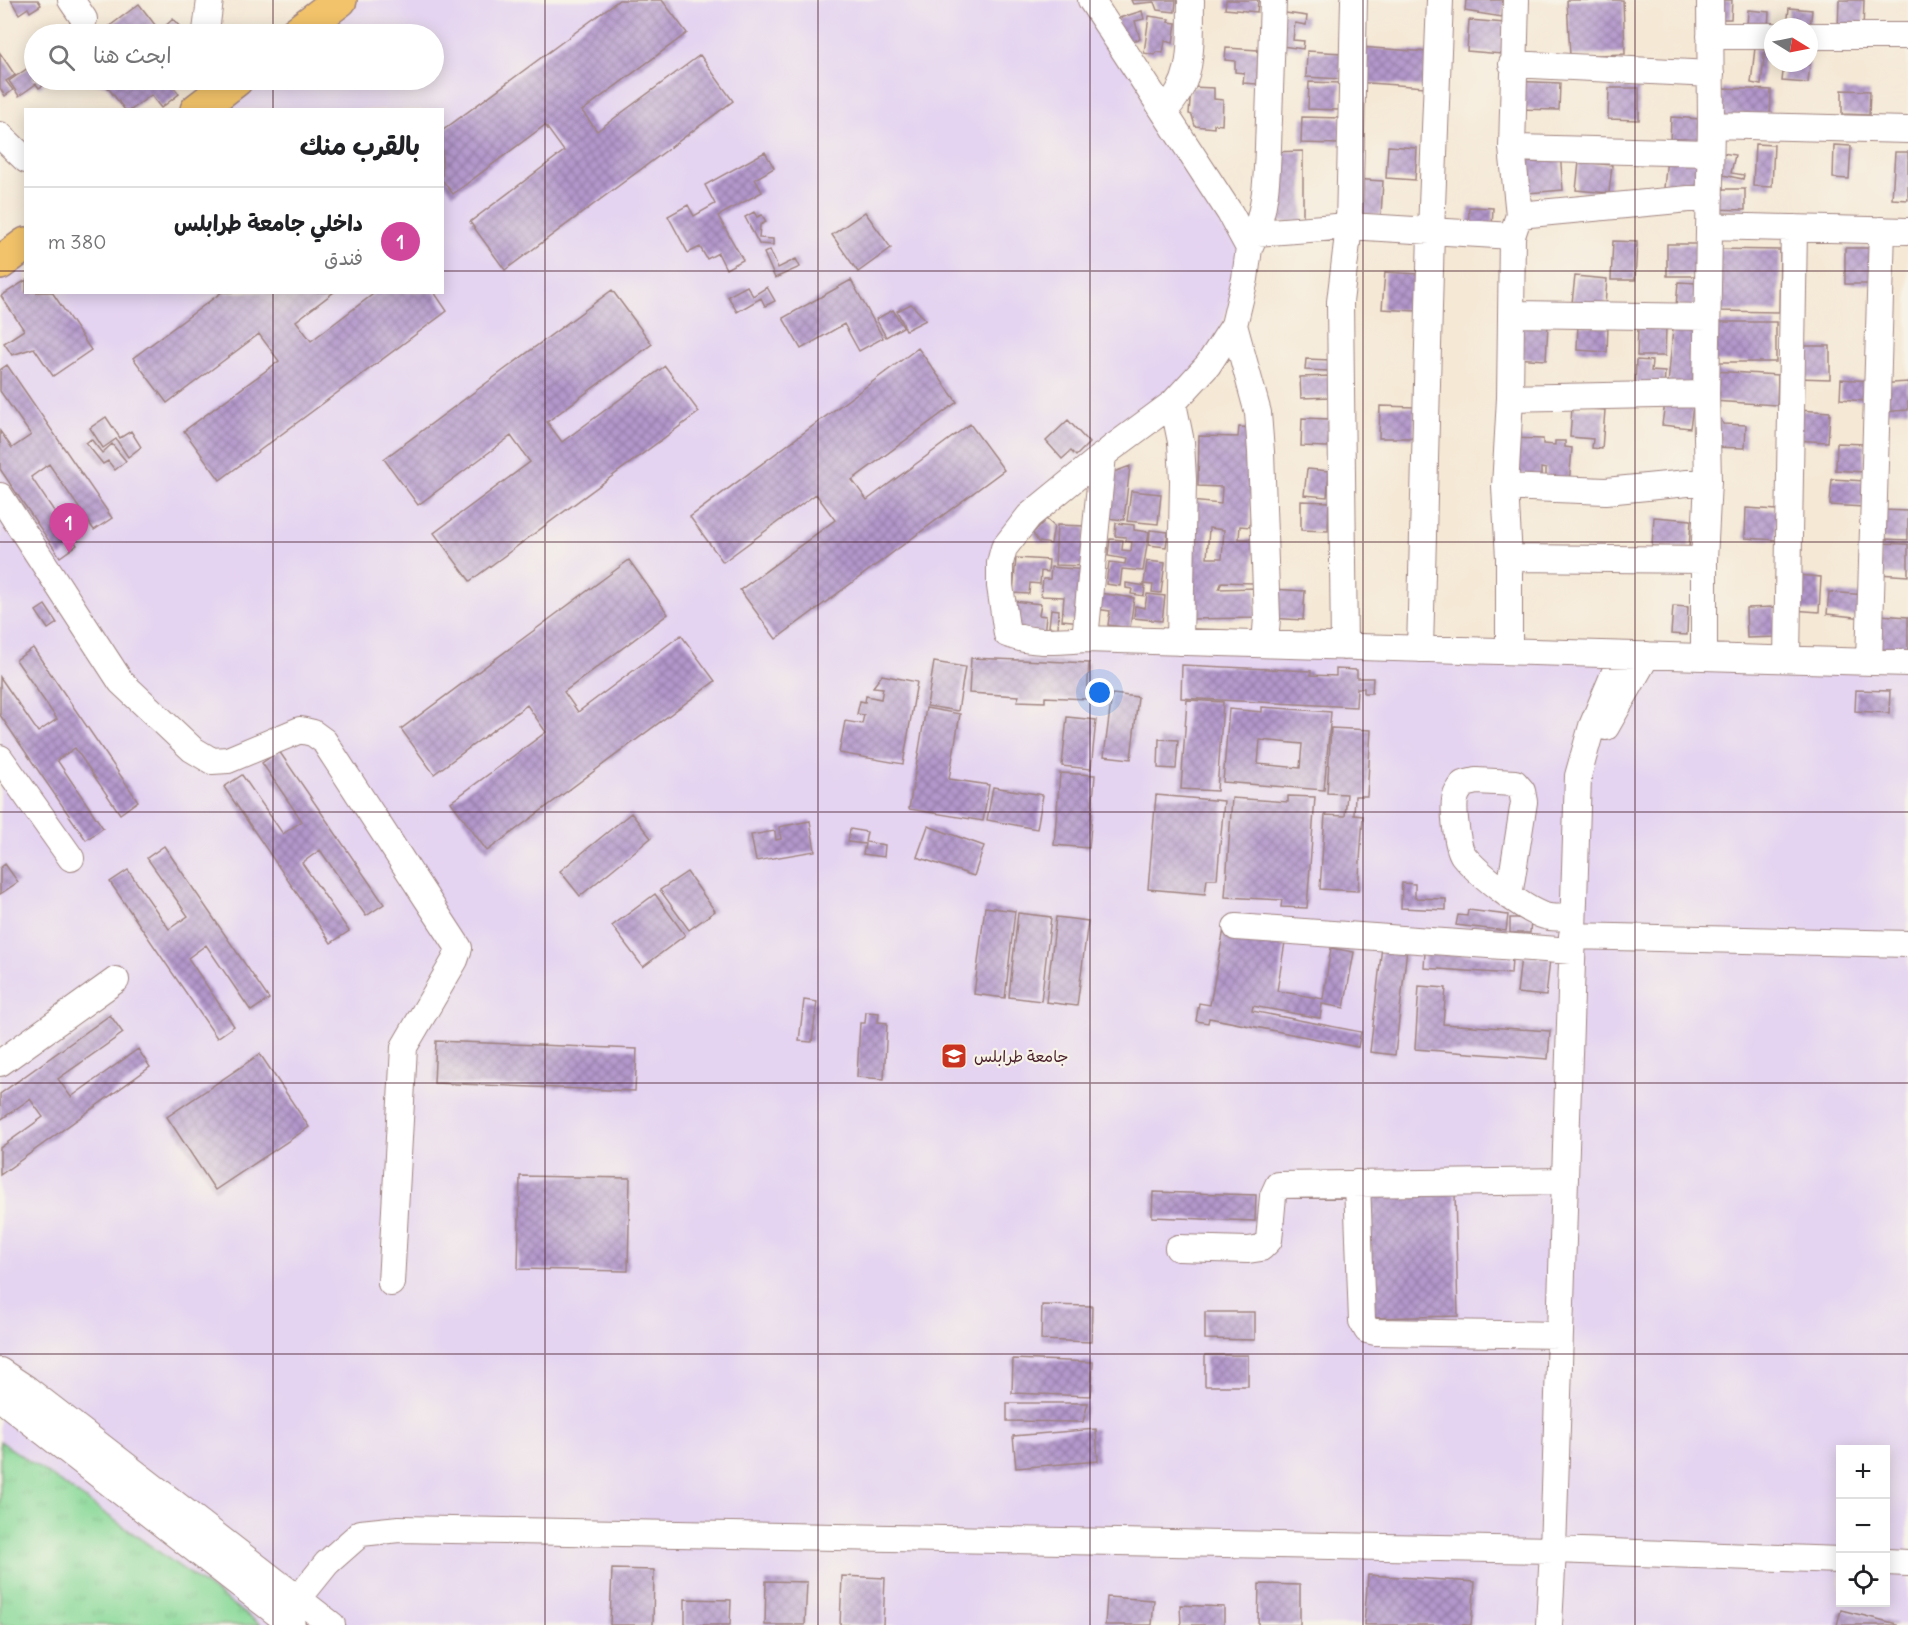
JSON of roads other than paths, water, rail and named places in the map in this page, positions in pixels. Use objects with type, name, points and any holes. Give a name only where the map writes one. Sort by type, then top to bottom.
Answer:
[{"type":"main road","points":[[308,24],[340,0]]},
{"type":"main road","points":[[200,108],[224,90]]},
{"type":"main road","points":[[0,263],[24,245]]},
{"type":"street","points":[[207,24],[210,0]]},
{"type":"street","points":[[1091,0],[1230,213],[1253,240]]},
{"type":"street","points":[[1164,111],[1184,84],[1189,68],[1191,0]]},
{"type":"street","points":[[1273,0],[1264,204],[1253,240],[1234,325],[1208,365],[1173,403],[1103,455],[1029,516],[1004,548],[1000,563],[1000,586],[1007,633],[1020,639],[1048,642],[1085,639],[1908,663]]},
{"type":"street","points":[[1344,647],[1340,302],[1349,226],[1354,0]]},
{"type":"street","points":[[1420,649],[1431,232],[1440,0]]},
{"type":"street","points":[[1509,651],[1509,558],[1505,487],[1516,225],[1512,148],[1512,64],[1516,0]]},
{"type":"street","points":[[1704,657],[1711,125],[1710,0]]},
{"type":"street","points":[[1710,36],[1764,36]]},
{"type":"street","points":[[1818,36],[1908,36]]},
{"type":"street","points":[[1512,64],[1711,74]]},
{"type":"street","points":[[1711,125],[1908,130]]},
{"type":"street","points":[[0,135],[24,158]]},
{"type":"street","points":[[1512,148],[1709,153]]},
{"type":"street","points":[[1253,240],[1349,226],[1431,232],[1516,225],[1710,198]]},
{"type":"street","points":[[1709,226],[1908,231]]},
{"type":"street","points":[[1787,659],[1794,228]]},
{"type":"street","points":[[1869,662],[1882,230]]},
{"type":"street","points":[[1511,314],[1707,317]]},
{"type":"street","points":[[1234,325],[1258,413],[1267,618],[1266,644]]},
{"type":"street","points":[[1510,398],[1706,394]]},
{"type":"street","points":[[1173,403],[1181,442],[1183,480],[1180,642]]},
{"type":"street","points":[[1085,639],[1103,455]]},
{"type":"street","points":[[1505,487],[1606,491],[1707,481]]},
{"type":"street","points":[[0,496],[121,682],[192,749],[212,761],[228,760],[300,730],[313,733],[324,741],[459,948],[455,960],[404,1047],[391,1283]]},
{"type":"street","points":[[1509,558],[1704,560]]},
{"type":"street","points":[[1549,1625],[1578,776],[1592,726],[1622,655]]},
{"type":"street","points":[[1576,831],[1607,726],[1647,655]]},
{"type":"street","points":[[0,758],[71,858]]},
{"type":"street","points":[[1509,896],[1548,917],[1573,935]]},
{"type":"street","points":[[1236,927],[1908,944]]},
{"type":"street","points":[[0,1063],[116,980]]},
{"type":"street","points":[[1178,1248],[1248,1250],[1261,1248],[1269,1240],[1273,1196],[1278,1185],[1564,1182]]},
{"type":"street","points":[[1357,1183],[1362,1321],[1367,1329],[1376,1332],[1560,1335]]},
{"type":"street","points":[[0,1371],[332,1625]]},
{"type":"street","points":[[0,1398],[292,1625]]},
{"type":"street","points":[[298,1599],[327,1563],[361,1533],[399,1529],[1553,1550],[1836,1560]]},
{"type":"street","points":[[1890,1562],[1908,1563]]},
{"type":"place","name":"داخلي جامعة طرابلس","points":[[69,553]]},
{"type":"place","name":"جامعة طرابلس","points":[[954,1056]]}]
